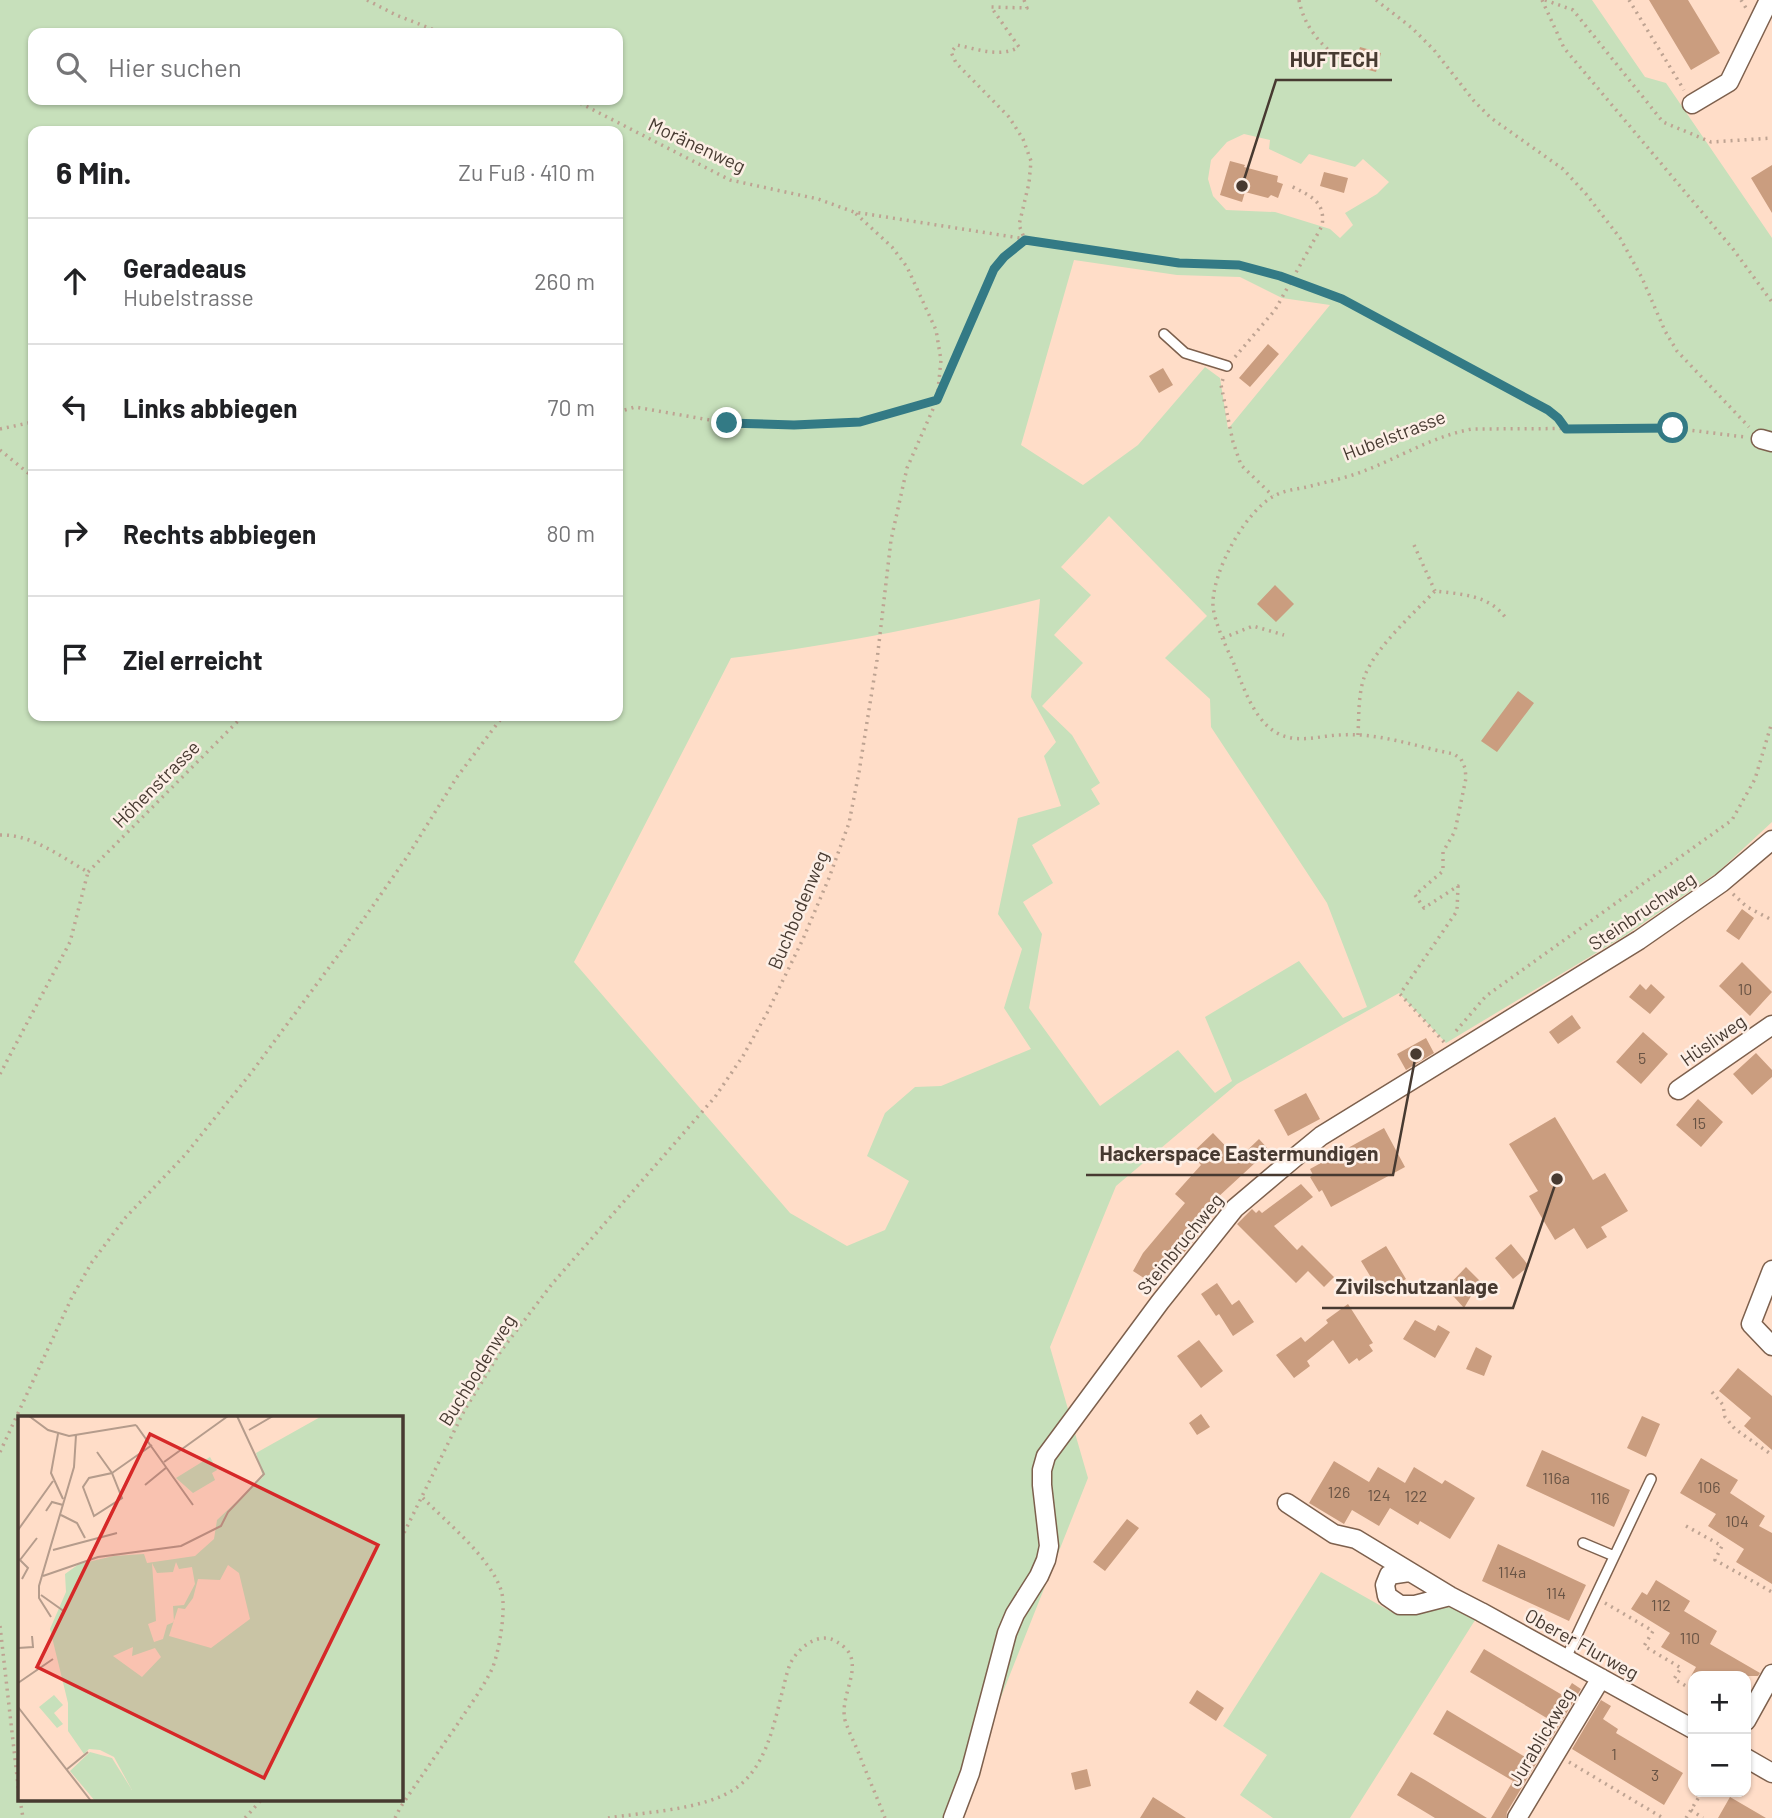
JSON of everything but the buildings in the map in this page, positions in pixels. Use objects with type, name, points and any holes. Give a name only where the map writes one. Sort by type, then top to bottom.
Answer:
[{"type":"street","points":[[1692,104],[1729,82],[1769,0]]},
{"type":"street","name":"Steinbruchweg","points":[[953,1818],[970,1773],[1007,1633],[1046,1560],[1049,1546],[1042,1470],[1046,1456],[1160,1302],[1234,1208],[1321,1136],[1639,940],[1721,883],[1772,840]]},
{"type":"street","name":"Hüsliweg","points":[[1678,1090],[1772,1025]]},
{"type":"street","points":[[1772,1270],[1751,1324],[1772,1346]]},
{"type":"street","name":"Oberer Flurweg","points":[[1287,1503],[1334,1534],[1356,1539],[1450,1596],[1688,1726]]},
{"type":"street","points":[[1409,1572],[1389,1575],[1385,1585],[1387,1596],[1400,1605],[1415,1605],[1450,1596]]},
{"type":"street","points":[[1751,1712],[1772,1674]]},
{"type":"street","name":"Jurablickweg","points":[[1517,1818],[1601,1678]]},
{"type":"street","points":[[1751,1761],[1772,1773]]},
{"type":"lane","points":[[1164,334],[1185,353],[1227,366]]},
{"type":"lane","points":[[1566,1658],[1651,1479]]},
{"type":"lane","points":[[1583,1543],[1614,1556]]},
{"type":"path","points":[[368,0],[429,28]]},
{"type":"path","points":[[1024,0],[1027,8],[991,7],[1019,47],[1010,52],[991,52],[957,45],[951,52],[956,63],[1009,117],[1023,139],[1031,161],[1019,225],[1025,240]]},
{"type":"path","points":[[1299,0],[1313,34],[1339,59]]},
{"type":"path","points":[[1376,0],[1412,28],[1434,50],[1474,102],[1563,169],[1586,194],[1620,238],[1677,351],[1766,440]]},
{"type":"path","points":[[1544,0],[1573,10],[1663,122],[1711,142],[1772,138]]},
{"type":"path","points":[[1544,0],[1564,48],[1733,249],[1772,302]]},
{"type":"path","points":[[1629,0],[1692,104]]},
{"type":"path","name":"Moränenweg","points":[[585,105],[730,180],[818,199],[853,212]]},
{"type":"path","points":[[1273,496],[1241,465],[1233,442],[1222,385],[1227,366],[1275,310],[1322,226],[1324,215],[1319,204],[1311,196],[1291,186]]},
{"type":"path","points":[[853,212],[1179,263],[1239,265],[1280,276],[1342,299],[1548,410],[1566,429]]},
{"type":"path","name":"Buchbodenweg","points":[[402,1537],[464,1411],[501,1351],[552,1283],[715,1097],[743,1056],[803,939],[849,823],[877,660],[891,540],[907,468],[937,400],[941,360],[936,330],[907,267],[892,247],[853,212]]},
{"type":"path","points":[[623,411],[635,407],[727,423],[794,425],[860,422],[937,400],[994,269],[1025,240]]},
{"type":"path","points":[[0,429],[28,423]]},
{"type":"path","name":"Hubelstrasse","points":[[1446,1044],[1400,993],[1457,911],[1458,886],[1424,908],[1415,895],[1443,872],[1443,852],[1455,831],[1466,778],[1465,768],[1461,759],[1454,754],[1371,736],[1341,734],[1293,740],[1275,732],[1259,716],[1222,639],[1213,607],[1215,590],[1230,546],[1241,528],[1273,496],[1360,473],[1455,432],[1472,429],[1673,428],[1766,440]]},
{"type":"path","points":[[0,450],[28,473]]},
{"type":"path","points":[[1413,545],[1435,591]]},
{"type":"path","points":[[1435,591],[1472,596],[1492,604],[1506,617]]},
{"type":"path","points":[[1358,735],[1365,676],[1388,642],[1435,591]]},
{"type":"path","points":[[1222,639],[1253,626],[1284,635]]},
{"type":"path","name":"Höhenstrasse","points":[[88,872],[238,721]]},
{"type":"path","points":[[0,1452],[72,1297],[92,1262],[125,1217],[185,1155],[251,1073],[342,950],[407,857],[457,777],[499,721]]},
{"type":"path","points":[[1454,1034],[1486,996],[1732,820],[1755,779],[1772,722]]},
{"type":"path","points":[[0,835],[13,835],[32,841],[88,872],[70,942],[0,1074]]},
{"type":"path","points":[[1721,883],[1747,907],[1772,920]]},
{"type":"path","points":[[1712,1392],[1723,1405],[1725,1418],[1735,1429],[1772,1455]]},
{"type":"path","points":[[395,1818],[471,1705],[492,1668],[503,1623],[501,1590],[492,1572],[474,1549],[422,1497]]},
{"type":"path","points":[[1686,1526],[1723,1546],[1715,1560],[1772,1592]]},
{"type":"path","points":[[1594,1597],[1653,1630],[1644,1646],[1681,1668],[1674,1679],[1688,1687]]},
{"type":"path","points":[[0,1626],[18,1780]]},
{"type":"path","points":[[608,1818],[659,1813],[699,1803],[735,1789],[747,1780],[769,1740],[790,1665],[797,1653],[807,1644],[820,1638],[832,1639],[843,1646],[851,1657],[852,1670],[845,1695],[845,1719],[885,1818]]},
{"type":"path","points":[[1555,1754],[1663,1818]]},
{"type":"path","points":[[1686,1818],[1699,1797]]},
{"type":"path","points":[[20,1800],[23,1818]]},
{"type":"path","points":[[245,1818],[261,1800]]},
{"type":"path","points":[[1691,1811],[1703,1818]]},
{"type":"green space","points":[[0,0],[1592,0],[1645,77],[1666,83],[1772,238],[1772,822],[1718,872],[1626,935],[1446,1043],[1399,993],[1237,1084],[1116,1186],[1050,1347],[1088,1478],[953,1818],[0,1818]],"holes":[[[1244,134],[1270,140],[1269,149],[1301,164],[1309,154],[1355,167],[1363,159],[1389,182],[1377,194],[1345,213],[1353,225],[1340,238],[1330,229],[1275,212],[1226,210],[1213,196],[1208,179],[1211,160],[1227,142]],[[1074,260],[1177,275],[1240,277],[1282,298],[1330,305],[1228,429],[1220,378],[1205,367],[1138,445],[1083,485],[1021,445]],[[1109,516],[1207,616],[1165,658],[1210,699],[1211,727],[1327,903],[1367,1007],[1343,1018],[1299,961],[1205,1017],[1232,1081],[1215,1093],[1178,1050],[1100,1106],[1029,1008],[1042,934],[1023,902],[1053,883],[1032,845],[1100,804],[1091,789],[1100,783],[1072,735],[1042,706],[1083,663],[1054,635],[1091,595],[1061,567]],[[1040,599],[1031,697],[1056,742],[1044,756],[1061,806],[1018,818],[998,914],[1022,949],[1004,1008],[1031,1049],[941,1086],[915,1087],[885,1113],[867,1156],[909,1181],[885,1230],[847,1246],[790,1213],[574,962],[731,658],[887,633]]]},
{"type":"green space","points":[[1321,1572],[1397,1615],[1438,1606],[1455,1608],[1477,1617],[1350,1818],[1273,1818],[1240,1795],[1267,1755],[1223,1726]]},
{"type":"place","name":"HUFTECH","points":[[1242,186]]},
{"type":"place","name":"Hackerspace Eastermundigen","points":[[1416,1054]]},
{"type":"place","name":"Zivilschutzanlage","points":[[1557,1179]]},
{"type":"route","points":[[727,423],[794,425],[860,422],[937,400],[994,269],[1025,240],[1179,263],[1239,265],[1280,276],[1342,299],[1548,410],[1566,429],[1673,428]]}]
